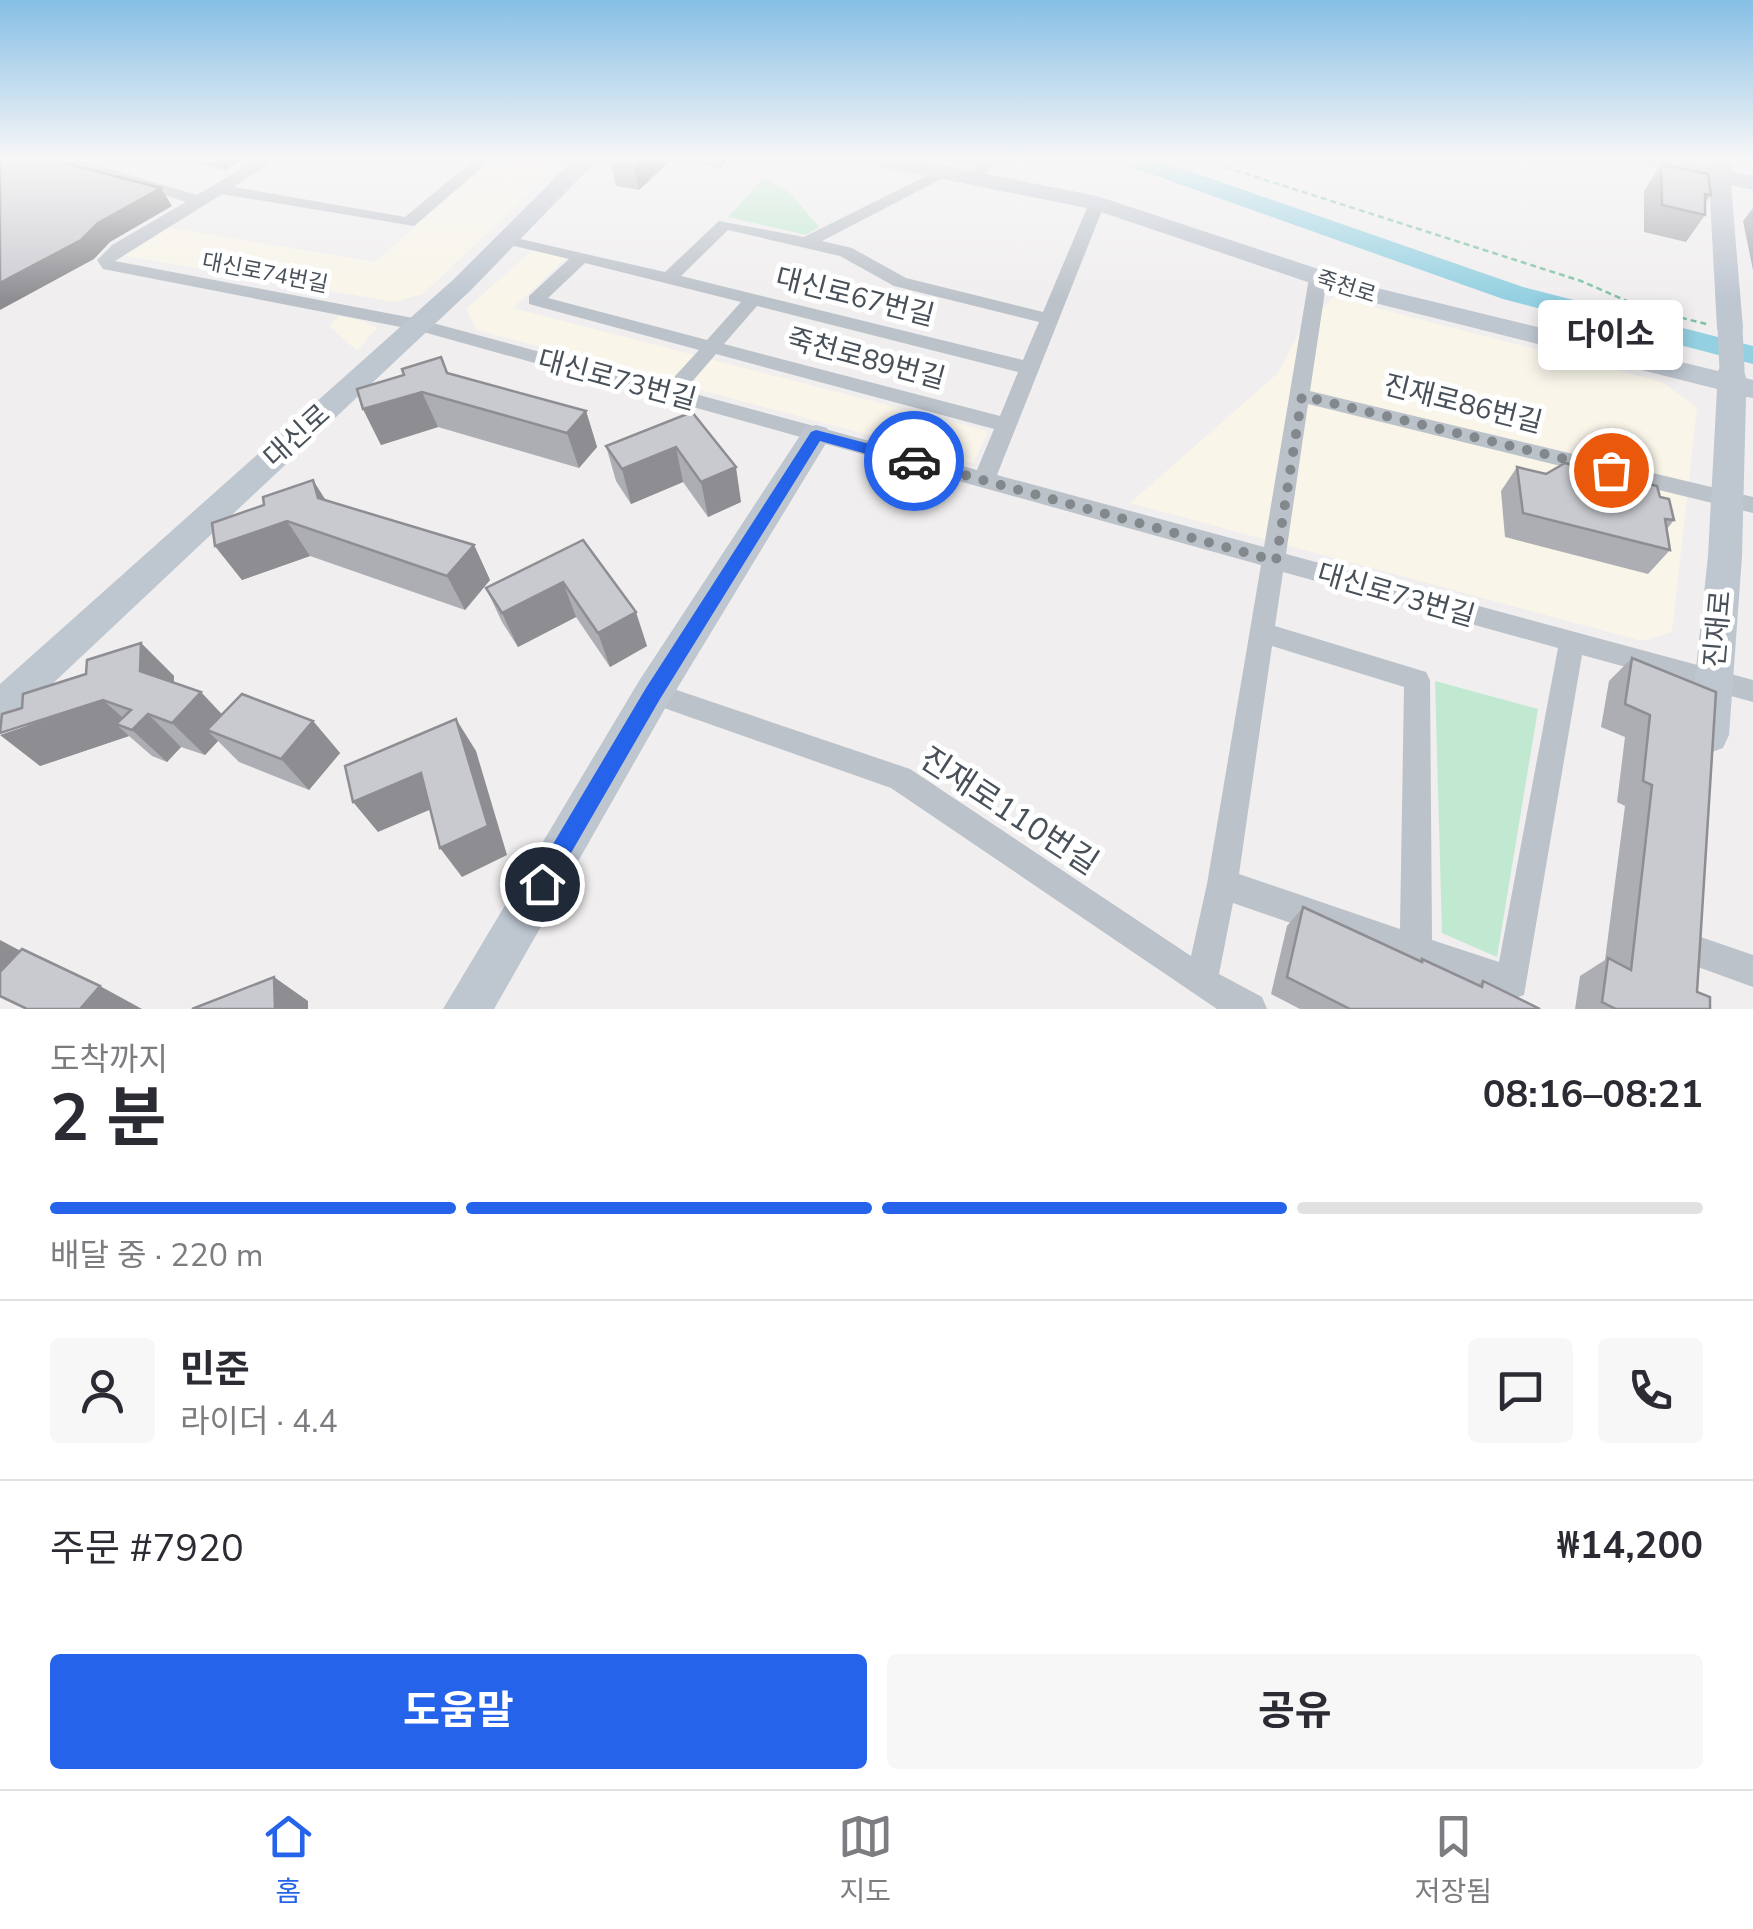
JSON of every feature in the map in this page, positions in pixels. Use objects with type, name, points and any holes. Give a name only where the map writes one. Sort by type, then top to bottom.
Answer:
[{"type":"street","name":"대신로74번길","points":[[192,205],[118,249],[106,260],[108,265],[418,325]]},
{"type":"street","points":[[306,205],[408,224],[430,205]]},
{"type":"street","name":"대신로","points":[[0,708],[418,325],[541,205]]},
{"type":"street","points":[[808,242],[880,205]]},
{"type":"street","points":[[984,480],[1097,205]]},
{"type":"street","name":"죽천로","points":[[1104,205],[1318,278],[1446,316],[1739,381]]},
{"type":"street","points":[[1721,205],[1723,327]]},
{"type":"street","name":"대신로67번길","points":[[668,279],[725,224],[808,242]]},
{"type":"street","name":"대신로67번길","points":[[508,239],[1029,368]]},
{"type":"street","points":[[808,242],[846,252],[900,282],[1050,319]]},
{"type":"street","points":[[581,258],[535,300],[713,347]]},
{"type":"street","points":[[1202,982],[1264,634],[1318,278]]},
{"type":"street","points":[[670,394],[753,300]]},
{"type":"street","name":"대신로73번길","points":[[418,325],[1753,691]]},
{"type":"street","name":"진재로","points":[[1706,775],[1713,680],[1740,502],[1739,381],[1723,327]]},
{"type":"street","name":"죽천로89번길","points":[[713,347],[1006,425]]},
{"type":"street","name":"진재로86번길","points":[[1302,396],[1740,502]]},
{"type":"street","points":[[468,1009],[653,694],[816,435]]},
{"type":"street","points":[[1264,634],[1417,680],[1416,950]]},
{"type":"street","points":[[1222,884],[1512,983],[1571,644]]},
{"type":"street","name":"진재로110번길","points":[[653,694],[900,778],[1202,982],[1250,1009]]},
{"type":"street","points":[[1694,990],[1698,911]]},
{"type":"street","points":[[1695,951],[1753,971]]},
{"type":"path","points":[[1342,205],[1581,282],[1643,308],[1723,327]]},
{"type":"shaded area","points":[[440,205],[516,205],[423,294],[395,302],[120,255],[166,227],[375,262]]},
{"type":"shaded area","points":[[534,249],[567,257],[513,308],[988,431],[973,463],[477,330],[466,309]]},
{"type":"shaded area","points":[[1334,297],[1662,382],[1697,408],[1672,632],[1642,641],[1130,503],[1279,372],[1300,330]]},
{"type":"shaded area","points":[[339,316],[377,328],[357,351],[329,326]]},
{"type":"green space","points":[[739,205],[800,205],[819,227],[806,235],[728,217]]},
{"type":"green space","points":[[1435,681],[1538,709],[1497,957],[1442,933]]},
{"type":"building","points":[[0,205],[130,205],[98,223],[81,240],[0,283]]},
{"type":"building","points":[[1662,205],[1705,205],[1705,215]]},
{"type":"building","points":[[441,357],[447,373],[586,411],[567,433],[422,392],[363,409],[357,389],[404,375],[402,369]]},
{"type":"building","points":[[692,412],[736,467],[701,482],[676,447],[622,469],[606,446]]},
{"type":"building","points":[[1565,463],[1657,486],[1660,497],[1669,499],[1674,520],[1665,519],[1670,550],[1523,513],[1517,467],[1546,474]]},
{"type":"building","points":[[313,480],[318,498],[474,545],[447,576],[287,521],[215,546],[212,523],[264,505],[263,497]]},
{"type":"building","points":[[583,540],[636,612],[598,633],[563,582],[502,613],[486,588]]},
{"type":"building","points":[[141,643],[140,671],[201,692],[172,723],[148,714],[132,730],[116,724],[131,710],[103,700],[0,733],[2,714],[22,708],[23,694],[86,674],[87,660]]},
{"type":"building","points":[[1632,658],[1716,692],[1697,992],[1710,997],[1710,1009],[1616,1009],[1602,1002],[1608,958],[1631,970],[1652,785],[1643,781],[1650,715],[1625,704]]},
{"type":"building","points":[[242,694],[313,721],[281,759],[207,730]]},
{"type":"building","points":[[456,719],[488,826],[440,848],[421,773],[353,802],[345,766]]},
{"type":"building","points":[[1303,907],[1422,962],[1482,987],[1483,981],[1540,1009],[1350,1009],[1287,977]]},
{"type":"building","points":[[22,949],[100,986],[80,1009],[27,1009],[0,996],[0,972]]},
{"type":"building","points":[[274,977],[275,1009],[192,1009]]},
{"type":"waterway","points":[[1262,205],[1513,293],[1753,355]]},
{"type":"way so far","points":[[914,461],[1276,561],[1302,396],[1611,470]]},
{"type":"place","name":"다이소","points":[[1611,470]]},
{"type":"route","points":[[542,884],[653,694],[816,435],[914,461]]}]
